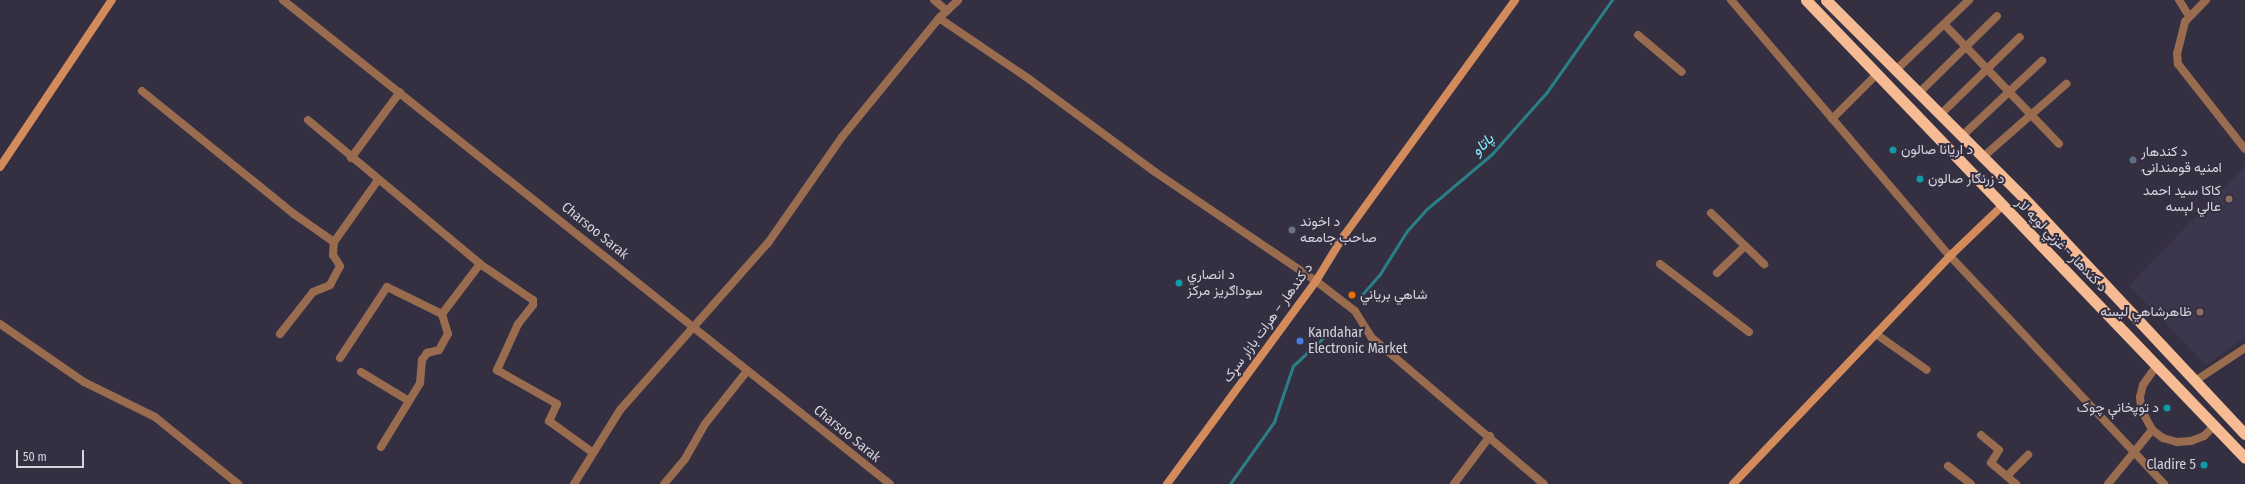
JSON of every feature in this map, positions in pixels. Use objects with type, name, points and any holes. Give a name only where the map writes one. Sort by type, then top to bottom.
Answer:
[{"type":"highway","name":"د کندهار - غزني لويه لار","points":[[1806,0],[2245,458]]},
{"type":"highway","name":"د کندهار - غزني لويه لار","points":[[1826,0],[1897,69],[1983,157],[2245,434]]},
{"type":"main road","points":[[0,167],[112,0]]},
{"type":"main road","name":"د کندهار – هرات بازار سړک","points":[[1167,484],[1316,281],[1343,237],[1515,0]]},
{"type":"main road","points":[[1733,484],[1950,256],[2002,206]]},
{"type":"street","name":"Charsoo Sarak","points":[[283,0],[890,484]]},
{"type":"street","points":[[934,0],[947,11]]},
{"type":"street","points":[[574,484],[592,452],[620,410],[768,243],[842,137],[939,18],[958,0]]},
{"type":"street","points":[[1731,0],[1950,256],[2164,484]]},
{"type":"street","points":[[1897,69],[1969,0]]},
{"type":"street","points":[[2179,0],[2189,16]]},
{"type":"street","points":[[2206,0],[2189,16],[2177,53],[2178,64],[2244,145]]},
{"type":"street","points":[[1920,92],[1997,16]]},
{"type":"street","points":[[939,18],[1029,79],[1155,172],[1316,281],[1355,312],[1371,337],[1490,436],[1544,484]]},
{"type":"street","points":[[1944,24],[2059,144]]},
{"type":"street","points":[[1638,35],[1682,72]]},
{"type":"street","points":[[1941,114],[2020,37]]},
{"type":"street","points":[[1962,136],[2042,61]]},
{"type":"street","points":[[1832,119],[1877,74]]},
{"type":"street","points":[[1983,157],[2066,84]]},
{"type":"street","points":[[142,91],[294,214],[334,242]]},
{"type":"street","points":[[351,158],[400,92]]},
{"type":"street","points":[[308,120],[351,158],[480,264],[534,302],[518,324],[497,370],[557,404],[549,421],[592,452]]},
{"type":"street","points":[[280,334],[313,292],[330,285],[340,266],[333,255],[334,242],[378,180]]},
{"type":"street","points":[[1712,213],[1764,264]]},
{"type":"street","points":[[1717,273],[1745,246]]},
{"type":"street","points":[[442,314],[480,264]]},
{"type":"street","points":[[1660,264],[1750,332]]},
{"type":"street","points":[[340,358],[387,287],[442,314],[448,334],[439,350],[427,353],[422,360],[420,383],[381,447]]},
{"type":"street","points":[[0,324],[84,382],[155,417],[238,484]]},
{"type":"street","points":[[1876,334],[1927,370]]},
{"type":"street","points":[[2195,381],[2245,348]]},
{"type":"street","points":[[2157,365],[2143,385],[2140,397],[2140,409],[2152,430],[2170,440],[2191,441],[2204,436],[2214,426]]},
{"type":"street","points":[[664,484],[685,459],[705,424],[747,370]]},
{"type":"street","points":[[361,372],[409,401]]},
{"type":"street","points":[[2108,484],[2133,451],[2152,430]]},
{"type":"street","points":[[1981,435],[1999,450],[1991,463],[2014,483]]},
{"type":"street","points":[[1454,484],[1490,436]]},
{"type":"street","points":[[2007,476],[2028,455]]},
{"type":"street","points":[[1948,466],[1971,484]]},
{"type":"shaded area","name":"ظاهرشاهي لیسه","points":[[2245,166],[2245,338],[2206,365],[2129,286]]},
{"type":"waterway","name":"پاتاو","points":[[1360,297],[1380,274],[1407,231],[1427,209],[1492,154],[1547,92],[1612,0]]},
{"type":"waterway","points":[[1230,484],[1274,422],[1293,366],[1335,327]]},
{"type":"place","name":"د اریانا صالون","points":[[1893,150]]},
{"type":"place","name":"د کندهار امنيه قومندانۍ","points":[[2133,160]]},
{"type":"place","name":"د زرنګار صالون","points":[[1920,179]]},
{"type":"place","name":"کاکا سید احمد عالي لېسه","points":[[2229,199]]},
{"type":"place","name":"د اخوند صاحب جامعه","points":[[1292,230]]},
{"type":"place","name":"د انصاري سوداګریز مرکز","points":[[1179,283]]},
{"type":"place","name":"شاهي برياني","points":[[1352,295]]},
{"type":"place","name":"ظاهرشاهي لیسه","points":[[2200,312]]},
{"type":"place","name":"Kandahar Electronic Market","points":[[1300,341]]},
{"type":"place","name":"د توپخانې چوک","points":[[2167,408]]},
{"type":"place","name":"Cladire 5","points":[[2204,465]]}]
